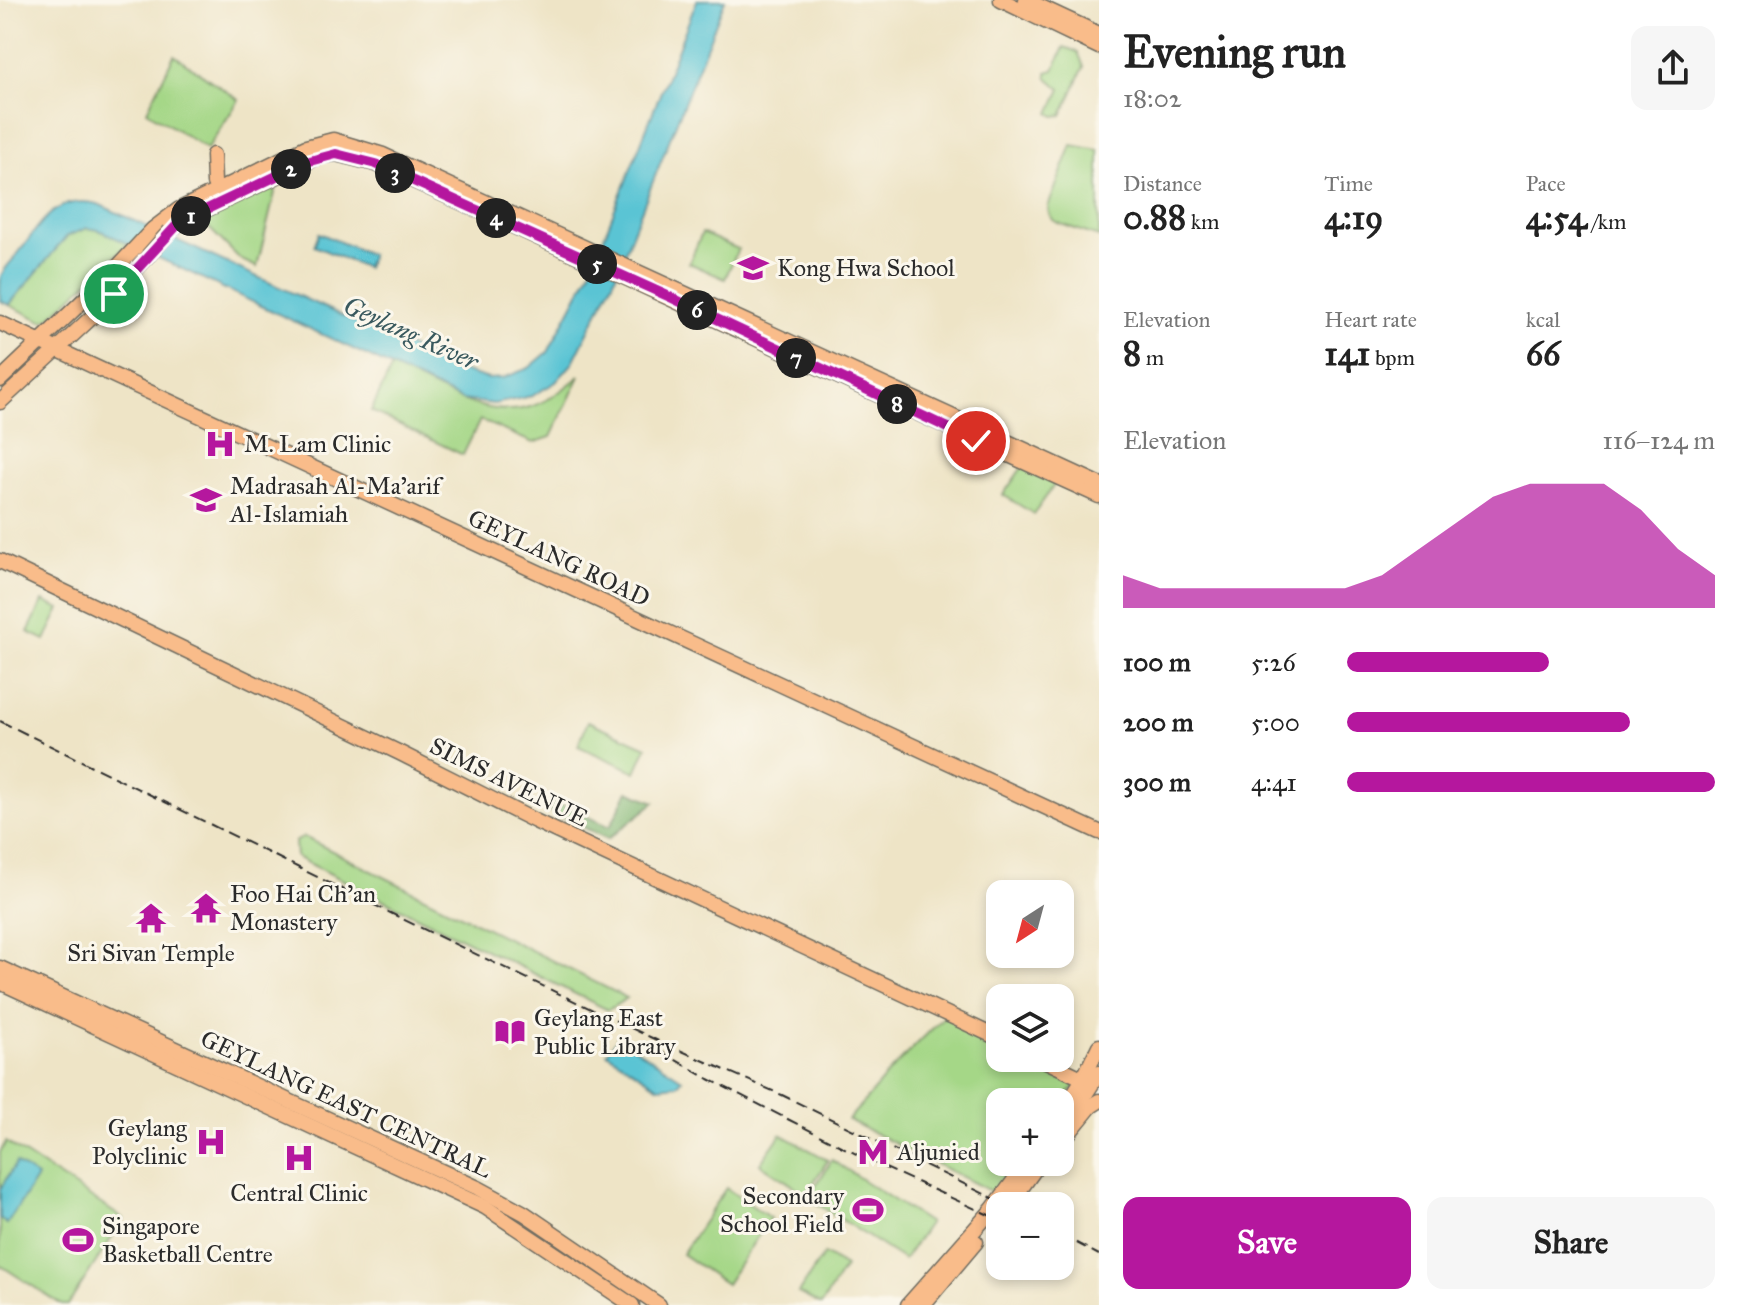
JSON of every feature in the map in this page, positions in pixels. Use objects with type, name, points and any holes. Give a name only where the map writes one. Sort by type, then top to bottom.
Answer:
[{"type":"main road","points":[[1001,0],[1099,47]]},
{"type":"main road","points":[[1026,0],[1099,34]]},
{"type":"main road","points":[[0,380],[173,213],[306,147],[333,140],[383,155],[592,256]]},
{"type":"main road","points":[[0,402],[58,350],[180,222],[320,156],[336,154],[376,164],[592,256],[1099,484]]},
{"type":"main road","points":[[213,155],[217,189]]},
{"type":"main road","points":[[628,272],[816,367],[1099,496]]},
{"type":"main road","name":"GEYLANG ROAD","points":[[0,323],[1099,832]]},
{"type":"main road","name":"SIMS AVENUE","points":[[0,561],[531,819],[986,1032]]},
{"type":"main road","name":"GEYLANG EAST CENTRAL","points":[[0,968],[478,1188],[524,1213],[659,1305]]},
{"type":"main road","name":"GEYLANG EAST CENTRAL","points":[[0,982],[485,1207],[632,1305]]},
{"type":"main road","points":[[1074,1112],[1094,1081],[1099,1046]]},
{"type":"main road","points":[[1073,1072],[1094,1081]]},
{"type":"main road","points":[[1074,1100],[1094,1081]]},
{"type":"main road","points":[[1074,1127],[1099,1101]]},
{"type":"main road","points":[[908,1305],[992,1210],[1018,1176]]},
{"type":"main road","points":[[923,1305],[986,1231]]},
{"type":"green space","points":[[1064,47],[1078,52],[1084,67],[1062,115],[1055,116],[1050,113],[1061,89],[1047,77],[1047,72],[1054,70]]},
{"type":"green space","points":[[174,55],[239,100],[207,149],[147,111]]},
{"type":"green space","points":[[1072,145],[1099,150],[1099,237],[1058,223],[1049,212],[1048,207]]},
{"type":"green space","points":[[277,184],[257,267],[241,260],[201,220]]},
{"type":"green space","points":[[87,228],[129,243],[47,320],[42,321],[9,305],[67,236]]},
{"type":"green space","points":[[702,233],[738,249],[725,279],[689,263]]},
{"type":"green space","points":[[392,367],[461,400],[479,406],[515,410],[540,403],[580,376],[551,437],[533,443],[480,420],[463,455],[371,411]]},
{"type":"green space","points":[[1025,463],[1059,478],[1034,514],[1003,495]]},
{"type":"green space","points":[[43,601],[60,609],[45,640],[28,632]]},
{"type":"green space","points":[[588,721],[647,747],[636,772],[578,746]]},
{"type":"green space","points":[[628,791],[655,802],[608,839],[549,811],[553,801],[610,827]]},
{"type":"green space","points":[[304,837],[627,998],[608,1010],[296,857],[295,842]]},
{"type":"green space","points":[[947,1014],[986,1032],[986,1072],[1069,1072],[1083,1079],[1074,1088],[986,1088],[986,1176],[1017,1176],[1006,1192],[992,1192],[848,1120],[893,1068]]},
{"type":"green space","points":[[781,1134],[828,1160],[806,1194],[760,1164]]},
{"type":"green space","points":[[6,1142],[124,1219],[68,1305],[62,1305],[0,1265],[0,1152]]},
{"type":"green space","name":"Secondary School Field","points":[[832,1160],[929,1223],[904,1260],[808,1198]]},
{"type":"green space","points":[[726,1188],[770,1218],[726,1284],[682,1254]]},
{"type":"green space","points":[[824,1254],[845,1267],[821,1305],[798,1293]]},
{"type":"water","name":"Geylang River","points":[[697,0],[725,0],[613,282],[572,364],[556,382],[532,396],[494,404],[462,400],[99,230],[87,228],[67,236],[9,305],[0,301],[2,273],[43,221],[61,207],[83,202],[98,204],[465,372],[489,379],[503,378],[529,368],[548,352],[590,272]]},
{"type":"water","points":[[319,233],[371,255],[366,268],[314,246]]},
{"type":"water","points":[[618,1037],[682,1079],[677,1085],[659,1087],[607,1053]]},
{"type":"water","points":[[16,1163],[37,1177],[7,1224],[0,1219],[0,1189]]},
{"type":"railway","points":[[0,721],[417,926],[652,1038],[782,1095],[986,1195]]},
{"type":"railway","points":[[660,1051],[870,1161],[986,1214]]},
{"type":"railway","points":[[1074,1242],[1099,1255]]},
{"type":"place","name":"Kong Hwa School","points":[[753,268]]},
{"type":"place","name":"M. Lam Clinic","points":[[220,444]]},
{"type":"place","name":"Madrasah Al-Ma'arif Al-Islamiah","points":[[206,500]]},
{"type":"place","name":"Foo Hai Ch'an Monastery","points":[[206,908]]},
{"type":"place","name":"Sri Sivan Temple","points":[[151,918]]},
{"type":"place","name":"Geylang East Public Library","points":[[510,1032]]},
{"type":"place","name":"Geylang Polyclinic","points":[[211,1142]]},
{"type":"place","name":"Aljunied","points":[[873,1152]]},
{"type":"place","name":"Central Clinic","points":[[299,1158]]},
{"type":"place","name":"Secondary School Field","points":[[868,1210]]},
{"type":"place","name":"Singapore Basketball Centre","points":[[78,1240]]},
{"type":"route","points":[[114,294],[180,222],[306,162],[336,154],[376,164],[670,297],[976,441]]}]
